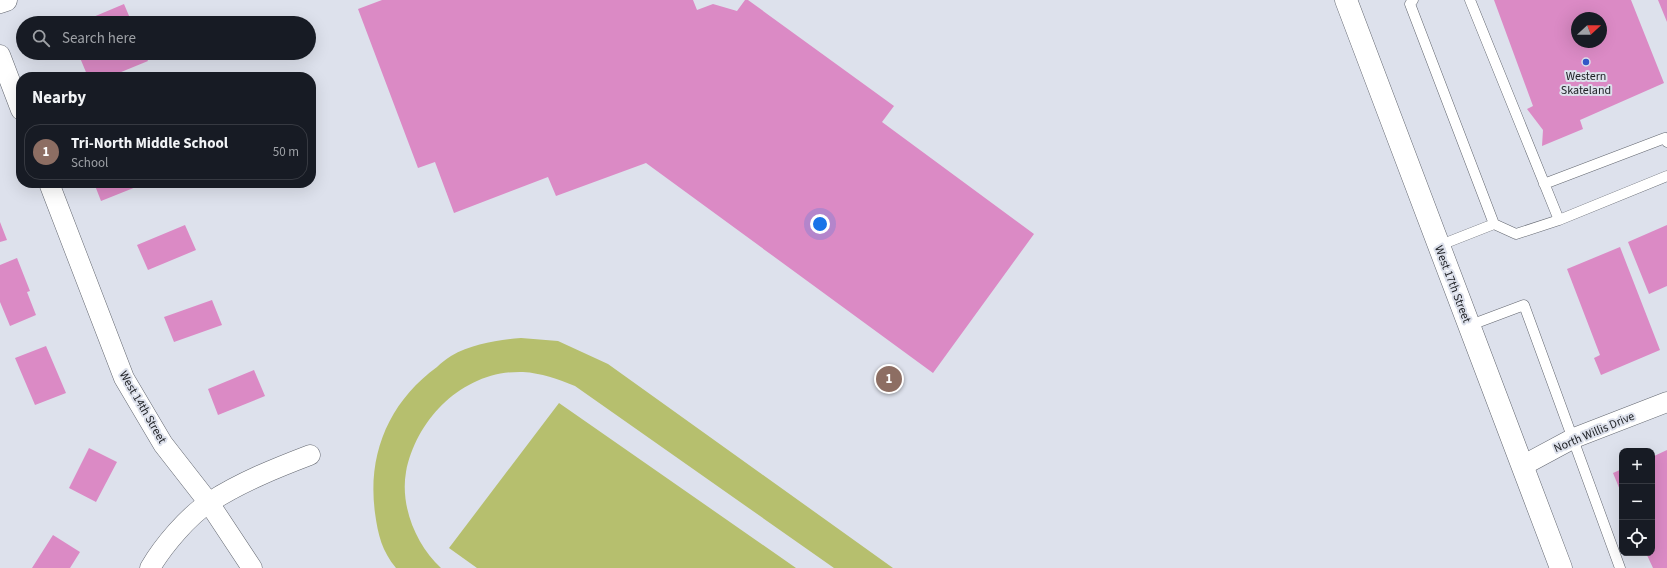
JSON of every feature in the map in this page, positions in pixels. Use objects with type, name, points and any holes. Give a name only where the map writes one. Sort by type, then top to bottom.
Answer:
[{"type":"main road","points":[[0,2],[6,0]]},
{"type":"main road","name":"West 17th Street","points":[[1346,0],[1468,326],[1561,568]]},
{"type":"street","points":[[0,55],[16,97]]},
{"type":"street","name":"West 14th Street","points":[[51,188],[124,378],[163,444],[209,503],[252,568]]},
{"type":"street","name":"North Willis Drive","points":[[1522,466],[1574,438],[1667,402]]},
{"type":"street","points":[[150,568],[159,553],[179,530],[209,503],[258,475],[310,454]]},
{"type":"lane","points":[[1413,0],[1410,4],[1494,224],[1516,234],[1559,220],[1667,176]]},
{"type":"lane","points":[[1470,0],[1559,220]]},
{"type":"lane","points":[[1544,184],[1665,138],[1667,142]]},
{"type":"lane","points":[[1438,246],[1494,224]]},
{"type":"lane","points":[[1468,326],[1524,305],[1574,438],[1620,568]]},
{"type":"green space","points":[[521,338],[558,341],[608,364],[893,568],[834,568],[575,386],[549,377],[523,372],[502,373],[482,379],[463,388],[447,401],[433,416],[421,433],[412,452],[406,472],[405,498],[417,536],[432,559],[441,568],[396,568],[387,555],[379,536],[373,491],[378,450],[394,413],[406,396],[420,381],[451,356],[468,348],[485,343]]},
{"type":"green space","points":[[559,403],[796,568],[477,568],[449,548]]},
{"type":"building","points":[[382,0],[693,0],[697,10],[713,4],[737,11],[745,0],[748,0],[894,106],[882,122],[1034,234],[933,373],[646,163],[556,196],[548,177],[454,213],[435,162],[418,168],[358,9]]},
{"type":"building","name":"Western Skateland","points":[[1494,0],[1631,0],[1664,83],[1580,120],[1583,129],[1542,146],[1543,130],[1527,109],[1533,106]]},
{"type":"building","points":[[1658,0],[1667,0],[1667,22]]},
{"type":"building","points":[[124,4],[129,16],[96,16]]},
{"type":"building","points":[[81,60],[148,61],[121,72],[86,72]]},
{"type":"building","points":[[96,188],[134,188],[101,201]]},
{"type":"building","points":[[0,222],[7,240],[0,242]]},
{"type":"building","points":[[185,225],[196,250],[148,270],[137,245]]},
{"type":"building","points":[[1667,225],[1667,286],[1649,294],[1628,242]]},
{"type":"building","points":[[1620,247],[1660,350],[1601,375],[1594,358],[1600,355],[1567,269]]},
{"type":"building","points":[[17,258],[30,291],[27,292],[36,315],[10,326],[0,302],[0,265]]},
{"type":"building","points":[[212,300],[222,325],[174,342],[164,317]]},
{"type":"building","points":[[46,346],[66,393],[35,405],[15,358]]},
{"type":"building","points":[[254,370],[265,396],[218,415],[208,389]]},
{"type":"building","points":[[89,448],[117,462],[96,502],[69,488]]},
{"type":"building","points":[[1667,450],[1667,568],[1653,568],[1647,556],[1655,556],[1655,456]]},
{"type":"building","points":[[1619,470],[1619,488],[1613,473]]},
{"type":"building","points":[[53,535],[80,552],[70,568],[32,568]]},
{"type":"place","name":"Western Skateland","points":[[1586,62]]},
{"type":"place","name":"Tri-North Middle School","points":[[889,379]]}]
